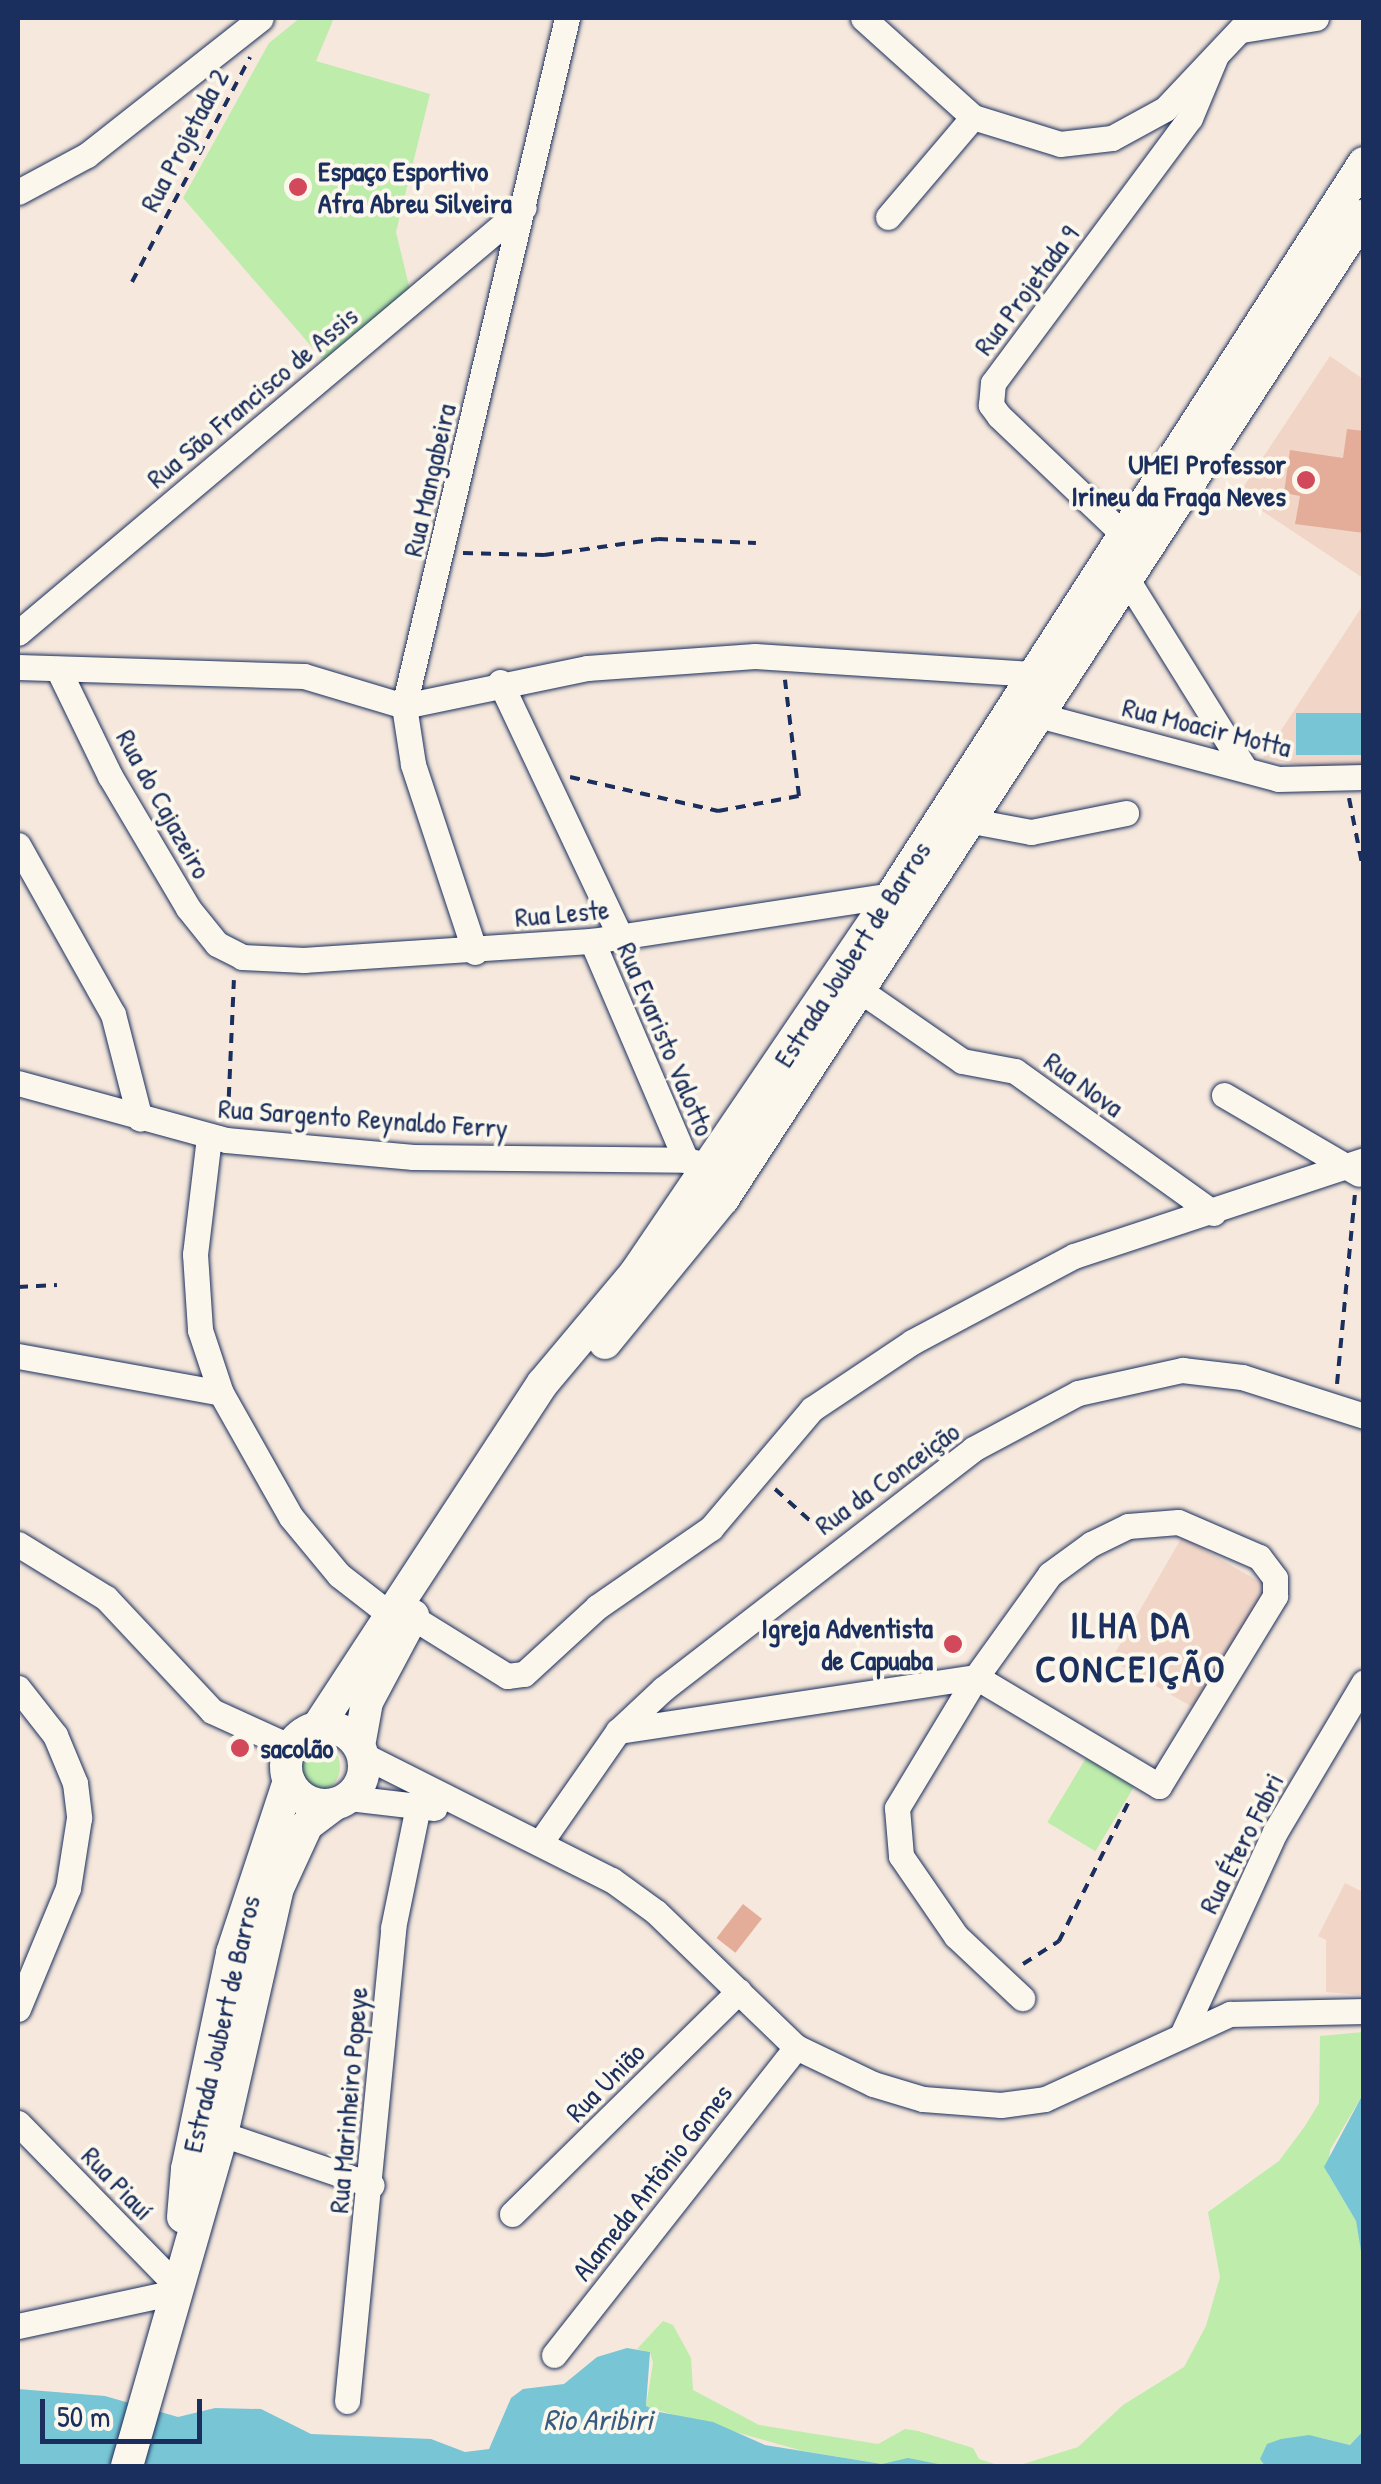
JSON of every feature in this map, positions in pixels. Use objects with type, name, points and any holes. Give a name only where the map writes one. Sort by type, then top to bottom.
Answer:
[{"type":"main road","name":"Estrada Joubert de Barros","points":[[361,1751],[367,1702],[400,1615],[544,1383],[636,1272],[698,1163],[892,896],[1030,674],[1364,163]]},
{"type":"main road","name":"Estrada Joubert de Barros","points":[[304,1738],[400,1615],[539,1423],[723,1199],[1364,215]]},
{"type":"main road","points":[[333,1728],[361,1751],[364,1771],[342,1801],[306,1800],[289,1781],[304,1738],[333,1728]]},
{"type":"main road","name":"Estrada Joubert de Barros","points":[[177,2283],[187,2170],[232,1953],[289,1781]]},
{"type":"main road","name":"Estrada Joubert de Barros","points":[[126,2466],[159,2340],[222,2134],[278,1888],[307,1826],[342,1801]]},
{"type":"street","points":[[18,192],[87,155],[261,18]]},
{"type":"street","name":"Rua Mangabeira","points":[[474,952],[413,764],[404,706],[568,18]]},
{"type":"street","points":[[863,18],[973,117],[1060,144],[1112,138],[1164,109],[1247,24],[1316,18]]},
{"type":"street","name":"Rua Projetada 9","points":[[1123,534],[999,416],[991,406],[993,382],[1190,118],[1215,58]]},
{"type":"street","points":[[888,218],[973,117]]},
{"type":"street","name":"Rua São Francisco de Assis","points":[[18,633],[524,207]]},
{"type":"street","points":[[1128,582],[1245,770]]},
{"type":"street","points":[[18,667],[304,676],[404,706],[500,682],[587,668],[782,656],[1030,674]]},
{"type":"street","name":"Rua do Cajazeiro","points":[[58,669],[110,776],[188,908],[218,944],[235,954]]},
{"type":"street","name":"Rua Evaristo Valotto","points":[[500,682],[546,772],[621,938]]},
{"type":"street","name":"Rua Moacir Motta","points":[[1038,715],[1278,778],[1354,778]]},
{"type":"street","points":[[972,822],[1031,832],[1126,813]]},
{"type":"street","points":[[18,845],[113,1014],[140,1119]]},
{"type":"street","name":"Rua Leste","points":[[235,954],[273,961],[474,952],[621,938],[728,916],[892,896]]},
{"type":"street","name":"Rua Evaristo Valotto","points":[[592,941],[698,1163]]},
{"type":"street","name":"Rua Nova","points":[[861,991],[962,1061],[1015,1072],[1213,1214]]},
{"type":"street","name":"Rua Sargento Reynaldo Ferry","points":[[18,1083],[218,1139],[450,1158],[698,1163]]},
{"type":"street","points":[[1224,1095],[1359,1169]]},
{"type":"street","points":[[218,1139],[196,1254],[200,1330],[221,1393],[291,1518],[339,1575],[400,1615],[516,1678],[597,1607],[711,1528],[760,1476],[812,1408],[959,1314],[1074,1256],[1359,1169]]},
{"type":"street","points":[[18,1356],[221,1393]]},
{"type":"street","name":"Rua da Conceição","points":[[542,1840],[618,1731],[840,1549],[973,1449],[1078,1393],[1132,1377],[1182,1370],[1242,1377],[1364,1416]]},
{"type":"street","points":[[618,1731],[976,1676],[1151,1782],[1274,1596],[1274,1578],[1259,1556],[1178,1522],[1128,1526],[1050,1574],[976,1676],[898,1808],[896,1832],[901,1856],[983,1964],[1022,1998]]},
{"type":"street","points":[[18,1544],[106,1598],[212,1711],[304,1738]]},
{"type":"street","name":"Rua Étero Fabri","points":[[1182,2035],[1276,1832],[1364,1682]]},
{"type":"street","points":[[18,1688],[55,1735],[75,1783],[79,1818],[68,1888],[18,2009]]},
{"type":"street","points":[[361,1751],[479,1815],[542,1840],[656,1912],[796,2046],[890,2089],[958,2104],[1001,2105],[1063,2092],[1230,2014],[1362,2011]]},
{"type":"street","points":[[342,1801],[479,1815]]},
{"type":"street","name":"Rua Marinheiro Popeye","points":[[347,2401],[372,2185],[393,1928],[418,1806]]},
{"type":"street","name":"Rua União","points":[[512,2214],[739,1991]]},
{"type":"street","name":"Alameda Antônio Gomes","points":[[554,2355],[796,2046]]},
{"type":"street","name":"Rua Piauí","points":[[18,2123],[177,2283]]},
{"type":"street","points":[[222,2134],[372,2185]]},
{"type":"street","points":[[18,2326],[177,2283]]},
{"type":"path","name":"Rua Projetada 2","points":[[132,282],[253,53]]},
{"type":"path","points":[[443,552],[544,555],[658,539],[756,543]]},
{"type":"path","points":[[546,772],[718,811],[799,796],[782,656]]},
{"type":"path","points":[[1354,778],[1364,874]]},
{"type":"path","points":[[218,1139],[235,954]]},
{"type":"path","points":[[1336,1404],[1359,1169]]},
{"type":"path","points":[[18,1287],[57,1285]]},
{"type":"path","points":[[760,1476],[840,1549]]},
{"type":"path","points":[[983,1964],[1028,1964],[1059,1941],[1151,1782]]},
{"type":"shaded area","name":"UMEI Professor Irineu da Fraga Neves","points":[[1330,356],[1363,379],[1363,578],[1238,495]]},
{"type":"shaded area","points":[[1363,605],[1363,764],[1328,771],[1263,758]]},
{"type":"shaded area","points":[[1182,1537],[1271,1588],[1200,1711],[1111,1660]]},
{"type":"shaded area","points":[[1345,1883],[1363,1892],[1363,1995],[1326,1992],[1326,1940],[1318,1936]]},
{"type":"green space","name":"Espaço Esportivo Afra Abreu Silveira","points":[[300,18],[334,18],[316,61],[430,94],[396,232],[410,290],[324,361],[183,198],[269,43]]},
{"type":"green space","points":[[315,1742],[333,1749],[340,1767],[333,1785],[315,1792],[297,1785],[290,1767],[297,1749]]},
{"type":"green space","points":[[1086,1758],[1134,1787],[1095,1851],[1047,1822]]},
{"type":"green space","points":[[1363,2032],[1363,2094],[1330,2150],[1328,2174],[1356,2221],[1364,2263],[1363,2431],[1350,2445],[1317,2437],[1260,2459],[1265,2466],[1017,2466],[1078,2447],[1123,2405],[1184,2367],[1206,2326],[1220,2277],[1208,2212],[1279,2161],[1305,2126],[1319,2103],[1320,2036]]},
{"type":"green space","points":[[663,2321],[673,2325],[691,2358],[693,2390],[759,2425],[878,2444],[905,2429],[918,2431],[973,2448],[979,2459],[1001,2466],[882,2464],[803,2451],[646,2407],[653,2363],[650,2352],[637,2349]]},
{"type":"water","points":[[1296,713],[1363,713],[1363,755],[1296,755]]},
{"type":"water","points":[[1363,2094],[1363,2263],[1356,2221],[1324,2167]]},
{"type":"water","name":"Rio Aribiri","points":[[627,2348],[650,2352],[646,2406],[659,2412],[713,2422],[765,2445],[882,2464],[908,2458],[948,2466],[18,2466],[18,2389],[105,2396],[178,2417],[215,2408],[261,2409],[311,2434],[431,2439],[465,2452],[489,2449],[511,2398],[523,2389],[564,2384],[597,2357]]},
{"type":"water","points":[[1363,2431],[1363,2466],[1265,2466],[1260,2459],[1267,2444],[1281,2439],[1309,2435],[1350,2445]]},
{"type":"building","points":[[1347,429],[1364,431],[1364,533],[1295,524],[1300,496],[1284,493],[1290,450],[1343,458]]},
{"type":"building","points":[[743,1904],[762,1919],[735,1953],[717,1938]]},
{"type":"place","name":"Espaço Esportivo Afra Abreu Silveira","points":[[298,187]]},
{"type":"place","name":"UMEI Professor Irineu da Fraga Neves","points":[[1306,480]]},
{"type":"place","name":"Igreja Adventista de Capuaba","points":[[953,1644]]},
{"type":"place","name":"sacolão","points":[[240,1748]]},
{"type":"district","name":"ILHA DA CONCEIÇÃO","points":[[1131,1647]]}]
